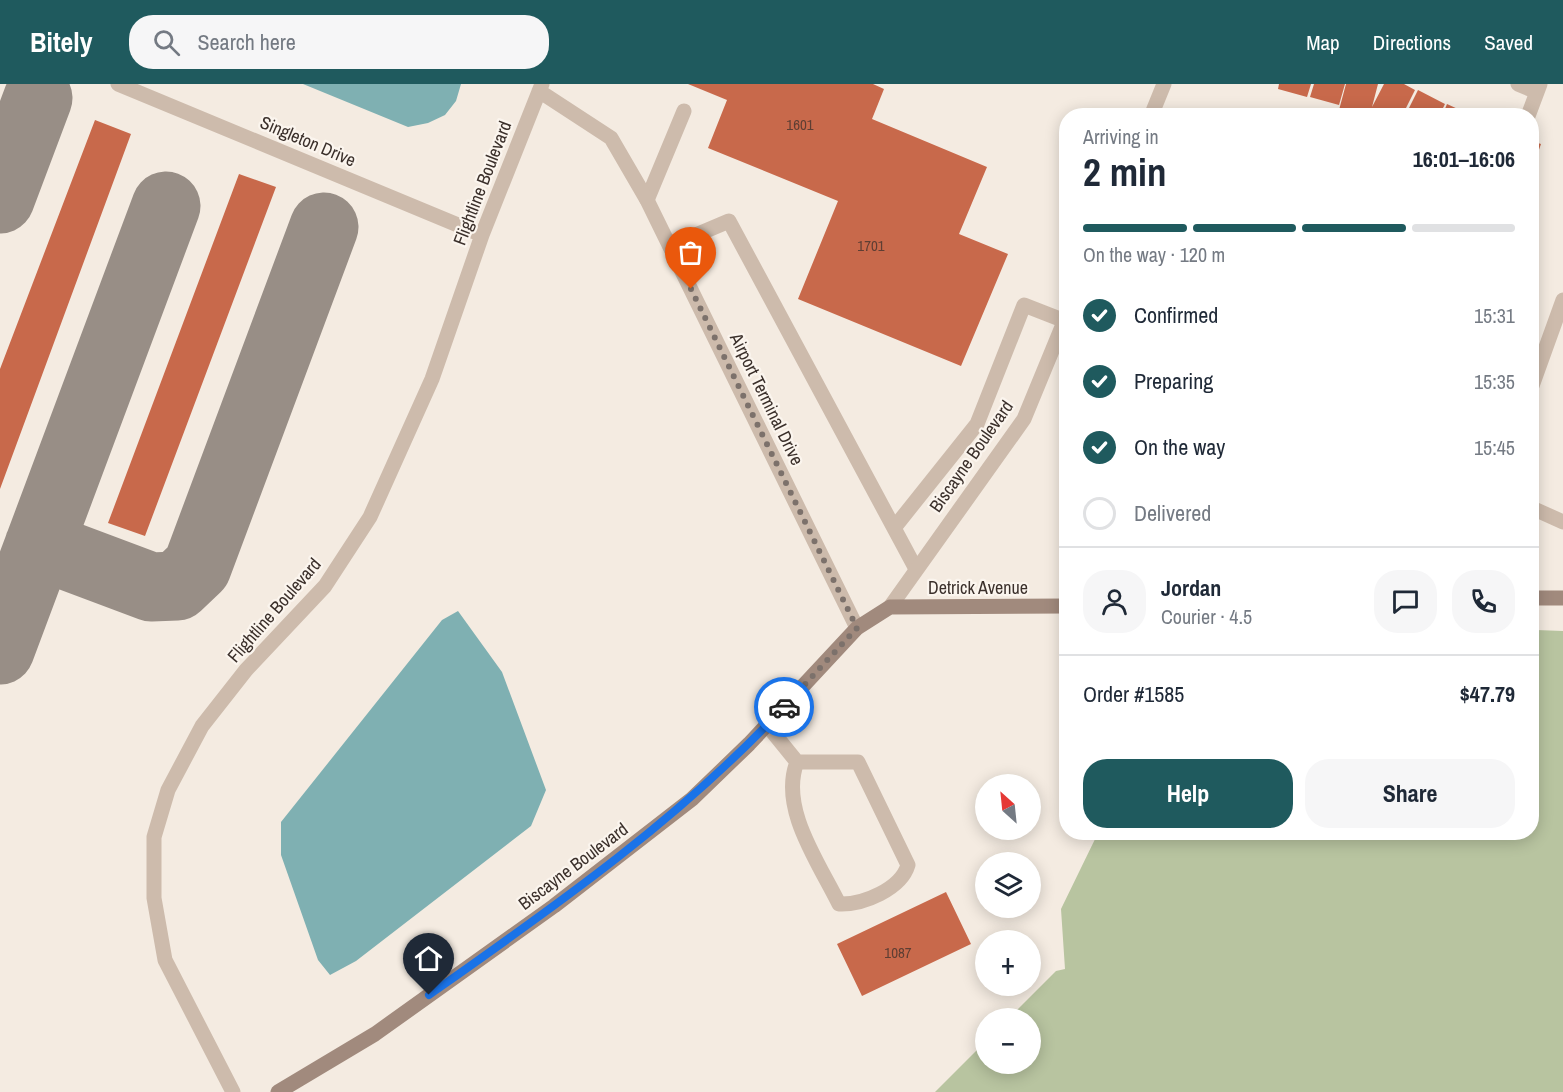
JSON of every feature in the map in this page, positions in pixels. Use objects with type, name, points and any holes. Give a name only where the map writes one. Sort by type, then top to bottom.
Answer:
[{"type":"street","name":"Singleton Drive","points":[[118,84],[482,235]]},
{"type":"street","points":[[1154,108],[1164,84]]},
{"type":"street","points":[[1518,84],[1538,88],[1531,108]]},
{"type":"street","name":"Flightline Boulevard","points":[[233,1092],[165,960],[154,898],[154,837],[168,790],[202,726],[246,670],[325,586],[370,517],[432,379],[482,235],[540,88]]},
{"type":"street","name":"Airport Terminal Drive","points":[[540,88],[611,138],[647,200],[857,628]]},
{"type":"street","points":[[647,200],[684,111]]},
{"type":"street","points":[[670,246],[729,221],[916,569]]},
{"type":"street","points":[[1539,367],[1563,300]]},
{"type":"street","points":[[894,528],[977,424],[1024,305],[1059,317]]},
{"type":"street","name":"Biscayne Boulevard","points":[[278,1092],[375,1034],[554,906],[692,799],[767,725],[857,628],[890,607],[1024,419],[1059,336]]},
{"type":"street","points":[[1539,511],[1563,522]]},
{"type":"street","points":[[1539,598],[1563,598]]},
{"type":"street","name":"Detrick Avenue","points":[[890,607],[1059,606]]},
{"type":"street","points":[[767,725],[797,762]]},
{"type":"street","points":[[797,762],[858,762],[908,865],[899,881],[852,904],[839,904],[794,807],[792,775],[797,762]]},
{"type":"green space","points":[[1539,630],[1563,631],[1563,1092],[935,1092],[975,1052],[975,1074],[1041,1074],[1041,1008],[1019,1008],[1031,996],[1041,996],[1041,986],[1056,971],[1065,969],[1061,909],[1095,840],[1539,840]]},
{"type":"water","points":[[303,84],[461,84],[456,101],[445,115],[428,123],[408,127]]},
{"type":"water","points":[[458,611],[502,672],[546,790],[531,826],[356,961],[330,975],[318,960],[281,855],[281,822],[442,620]]},
{"type":"building","points":[[688,84],[873,84],[884,89],[872,119],[987,167],[959,234],[1008,254],[961,366],[798,299],[838,201],[708,148],[727,100]]},
{"type":"building","points":[[1279,84],[1311,84],[1307,97],[1278,89]]},
{"type":"building","points":[[1314,84],[1345,84],[1339,105],[1310,97]]},
{"type":"building","points":[[1346,84],[1378,84],[1372,107],[1384,84],[1404,84],[1415,90],[1406,108],[1340,108]]},
{"type":"building","points":[[1418,90],[1445,104],[1443,108],[1409,108]]},
{"type":"building","points":[[95,120],[131,134],[0,489],[0,369]]},
{"type":"building","points":[[239,174],[276,187],[145,536],[108,523]]},
{"type":"building","points":[[946,892],[971,944],[862,996],[837,944]]},
{"type":"taxiway","points":[[0,199],[38,98]]},
{"type":"taxiway","points":[[0,650],[166,206]]},
{"type":"taxiway","points":[[39,545],[151,587],[177,586],[197,567],[324,227]]},
{"type":"way so far","points":[[691,289],[857,628],[784,707]]},
{"type":"route","points":[[429,995],[554,906],[692,799],[784,707]]}]
